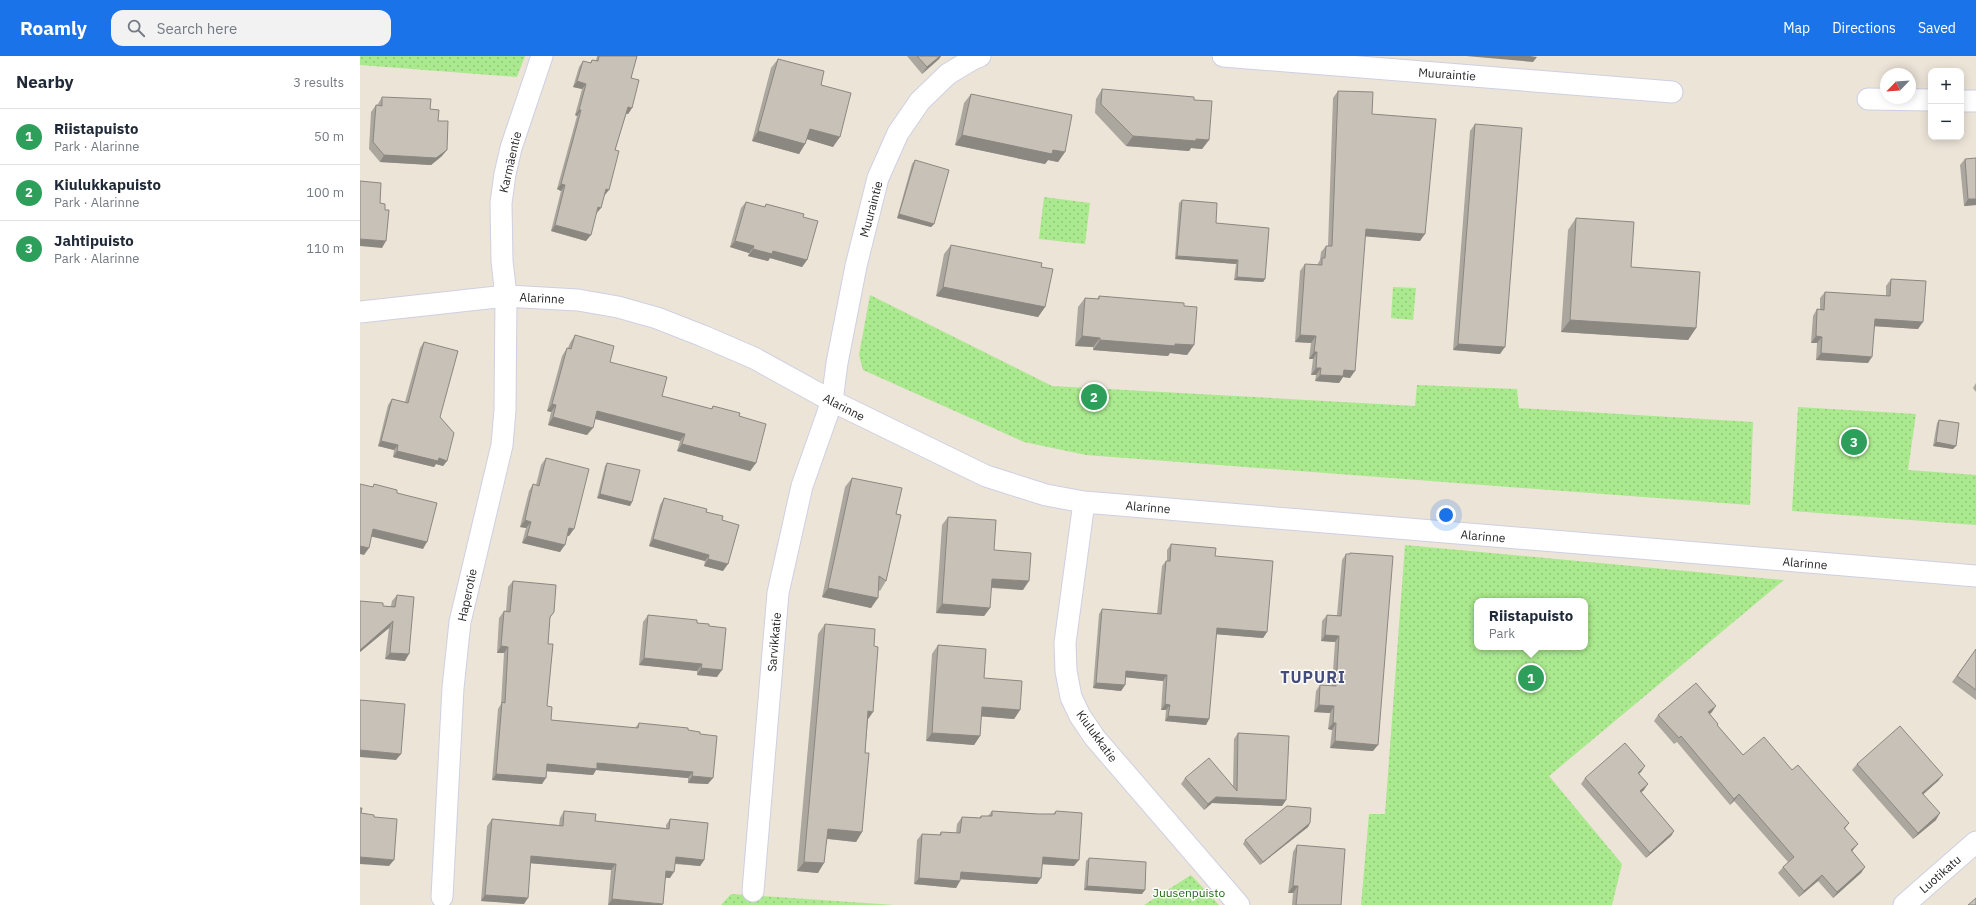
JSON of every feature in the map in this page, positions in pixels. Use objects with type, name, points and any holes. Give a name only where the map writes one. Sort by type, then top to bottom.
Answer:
[{"type":"street","name":"Karmäentie","points":[[506,296],[502,261],[501,202],[505,174],[511,148],[542,56]]},
{"type":"street","name":"Muuraintie","points":[[832,401],[837,363],[856,266],[878,178],[898,132],[920,102],[948,74],[972,58],[980,56]]},
{"type":"street","name":"Muuraintie","points":[[1223,56],[1672,92]]},
{"type":"street","points":[[1868,99],[1928,100]]},
{"type":"street","points":[[1964,101],[1976,101]]},
{"type":"street","name":"Alarinne","points":[[360,312],[506,296],[578,300],[618,307],[657,318],[754,358],[832,401],[986,476],[1046,495],[1084,502],[1976,576]]},
{"type":"street","name":"Haperotie","points":[[442,897],[453,688],[460,622],[502,445],[505,410],[506,296]]},
{"type":"street","name":"Sarvikkatie","points":[[753,891],[778,593],[802,486],[832,401]]},
{"type":"street","name":"Kiulukkatie","points":[[1084,502],[1065,643],[1066,671],[1071,697],[1080,716],[1095,738],[1239,905]]},
{"type":"street","name":"Luotikatu","points":[[1904,905],[1976,842]]},
{"type":"green space","points":[[360,56],[525,56],[517,77],[360,65]]},
{"type":"green space","points":[[1044,197],[1090,203],[1085,244],[1039,239]]},
{"type":"green space","points":[[1393,287],[1416,288],[1413,320],[1391,318]]},
{"type":"green space","points":[[870,295],[1052,386],[1415,406],[1417,385],[1517,389],[1519,408],[1753,422],[1750,505],[1086,455],[1024,442],[863,370],[859,355]]},
{"type":"green space","points":[[1798,407],[1916,414],[1908,470],[1976,475],[1976,525],[1792,511]]},
{"type":"green space","points":[[1405,545],[1784,580],[1549,776],[1622,864],[1612,905],[1361,905],[1369,814],[1385,814]]},
{"type":"green space","name":"Juusenpuisto","points":[[1191,875],[1219,905],[1144,905]]},
{"type":"green space","points":[[731,894],[895,905],[721,905]]},
{"type":"building","points":[[599,56],[637,56],[631,78],[639,80],[632,108],[628,107],[615,150],[619,151],[609,190],[606,189],[601,208],[598,207],[591,235],[555,225],[565,185],[561,184],[581,110],[579,110],[586,84],[577,81],[583,61],[591,63],[592,60],[598,61]]},
{"type":"building","points":[[917,56],[940,56],[927,67]]},
{"type":"building","points":[[778,59],[824,71],[821,85],[851,93],[840,137],[810,129],[805,144],[758,131]]},
{"type":"building","points":[[1102,89],[1194,97],[1194,100],[1212,101],[1209,140],[1196,139],[1196,141],[1133,136],[1101,104]]},
{"type":"building","points":[[1338,91],[1373,92],[1372,114],[1436,119],[1425,234],[1366,229],[1355,371],[1344,370],[1343,376],[1320,375],[1321,368],[1316,368],[1317,352],[1314,352],[1316,336],[1300,335],[1305,264],[1322,265],[1322,258],[1325,258],[1326,246],[1332,246]]},
{"type":"building","points":[[971,94],[1072,115],[1065,152],[1053,150],[1052,154],[962,135]]},
{"type":"building","points":[[382,97],[431,99],[430,109],[439,110],[438,121],[448,121],[447,150],[436,158],[384,155],[373,142],[376,105],[382,106]]},
{"type":"building","points":[[1475,124],[1522,128],[1505,347],[1458,344]]},
{"type":"building","points":[[1976,158],[1976,199],[1968,199],[1965,159]]},
{"type":"building","points":[[915,160],[949,170],[934,224],[899,214]]},
{"type":"building","points":[[360,181],[381,183],[380,203],[385,204],[385,210],[389,210],[386,241],[360,239]]},
{"type":"building","points":[[1182,200],[1217,203],[1216,223],[1269,228],[1265,279],[1237,277],[1238,260],[1177,256]]},
{"type":"building","points":[[746,202],[765,207],[766,204],[804,214],[803,217],[818,221],[807,260],[773,251],[772,254],[753,249],[754,246],[735,241]]},
{"type":"building","points":[[1576,218],[1634,222],[1631,267],[1700,272],[1696,328],[1570,320]]},
{"type":"building","points":[[951,245],[1042,263],[1041,267],[1053,269],[1045,307],[943,287]]},
{"type":"building","points":[[1891,279],[1926,281],[1923,322],[1875,319],[1872,357],[1821,353],[1822,337],[1816,336],[1817,309],[1824,310],[1825,292],[1890,296]]},
{"type":"building","points":[[1099,296],[1184,303],[1184,306],[1197,307],[1194,345],[1175,344],[1175,346],[1100,340],[1100,338],[1082,336],[1085,298],[1099,299]]},
{"type":"building","points":[[575,335],[614,346],[610,362],[667,377],[662,396],[712,409],[713,406],[740,413],[739,416],[766,424],[756,463],[682,444],[685,434],[597,411],[593,428],[553,417],[556,405],[552,404],[567,348],[571,349]]},
{"type":"building","points":[[424,342],[458,351],[440,417],[454,433],[447,461],[439,458],[438,461],[397,451],[398,445],[381,441],[392,399],[408,403]]},
{"type":"building","points":[[1939,420],[1959,423],[1956,446],[1936,442]]},
{"type":"building","points":[[546,458],[589,469],[574,529],[569,528],[565,545],[527,536],[531,522],[525,520],[533,484],[539,486]]},
{"type":"building","points":[[607,463],[640,470],[632,502],[600,494]]},
{"type":"building","points":[[852,478],[902,488],[896,514],[901,515],[886,581],[879,576],[878,598],[828,588]]},
{"type":"building","points":[[360,484],[373,487],[374,484],[397,490],[397,493],[437,503],[427,542],[373,529],[369,548],[360,546]]},
{"type":"building","points":[[664,498],[707,509],[706,512],[723,516],[722,520],[739,525],[728,564],[708,559],[709,555],[653,539]]},
{"type":"building","points":[[948,517],[996,520],[994,550],[1031,553],[1029,581],[992,579],[990,608],[942,604]]},
{"type":"building","points":[[1171,544],[1216,548],[1215,556],[1273,561],[1267,632],[1217,628],[1209,719],[1168,716],[1170,705],[1165,704],[1167,675],[1126,671],[1125,685],[1096,683],[1102,609],[1161,614],[1166,561],[1170,561]]},
{"type":"building","points":[[1346,554],[1393,556],[1378,745],[1335,741],[1336,723],[1333,723],[1334,706],[1319,705],[1320,685],[1336,686],[1339,636],[1325,635],[1327,615],[1341,616]]},
{"type":"building","points":[[513,581],[556,585],[554,612],[550,617],[548,644],[553,644],[547,706],[552,707],[551,720],[638,728],[639,723],[688,728],[688,730],[700,732],[700,734],[717,736],[713,778],[692,776],[693,772],[597,763],[597,769],[547,764],[546,778],[496,774],[502,702],[505,703],[508,647],[501,646],[504,611],[510,612]]},
{"type":"building","points":[[397,595],[414,597],[409,654],[390,653],[393,621],[360,650],[360,601],[383,603],[383,606],[395,607]]},
{"type":"building","points":[[648,615],[697,620],[697,623],[726,628],[722,670],[701,668],[702,664],[644,658]]},
{"type":"building","points":[[825,624],[875,629],[874,646],[878,647],[873,712],[868,711],[865,753],[869,753],[862,832],[828,829],[824,863],[804,862]]},
{"type":"building","points":[[938,645],[986,649],[984,678],[1022,681],[1020,710],[982,707],[980,736],[932,733]]},
{"type":"building","points":[[1976,649],[1976,690],[1957,676]]},
{"type":"building","points":[[1696,683],[1716,706],[1708,712],[1718,724],[1717,725],[1743,755],[1764,737],[1792,770],[1798,765],[1849,823],[1844,828],[1858,844],[1851,850],[1865,867],[1837,892],[1822,875],[1804,891],[1783,867],[1794,857],[1739,794],[1734,799],[1681,736],[1679,738],[1658,715]]},
{"type":"building","points":[[360,700],[405,704],[401,754],[360,750]]},
{"type":"building","points":[[1900,726],[1943,775],[1922,793],[1940,813],[1918,833],[1857,764]]},
{"type":"building","points":[[1238,733],[1289,736],[1286,800],[1216,797],[1208,804],[1185,778],[1209,758],[1237,791]]},
{"type":"building","points":[[1625,743],[1645,766],[1638,773],[1648,784],[1640,791],[1674,831],[1650,853],[1585,778]]},
{"type":"building","points":[[1287,806],[1311,808],[1310,823],[1263,862],[1245,840]]},
{"type":"building","points":[[360,808],[362,808],[361,813],[374,815],[374,817],[397,819],[394,860],[360,857]]},
{"type":"building","points":[[564,811],[596,814],[595,821],[669,829],[670,819],[708,823],[704,860],[676,857],[674,872],[666,871],[663,904],[612,899],[616,864],[531,856],[528,898],[485,895],[492,819],[563,826]]},
{"type":"building","points":[[992,811],[1038,814],[1055,814],[1056,811],[1082,813],[1079,860],[1043,857],[1041,878],[961,872],[960,881],[919,878],[922,834],[941,835],[941,832],[960,833],[962,817],[981,818],[981,816],[992,816]]},
{"type":"building","points":[[1297,845],[1345,849],[1341,905],[1296,905],[1298,886],[1293,886]]},
{"type":"building","points":[[1089,858],[1146,862],[1145,890],[1087,886]]},
{"type":"building","points":[[1976,898],[1976,905],[1968,905]]},
{"type":"place","name":"Kiulukkapuisto","points":[[1094,397]]},
{"type":"place","name":"Jahtipuisto","points":[[1854,442]]},
{"type":"place","name":"Riistapuisto","points":[[1531,678]]},
{"type":"district","name":"TUPURI","points":[[1313,677]]}]
